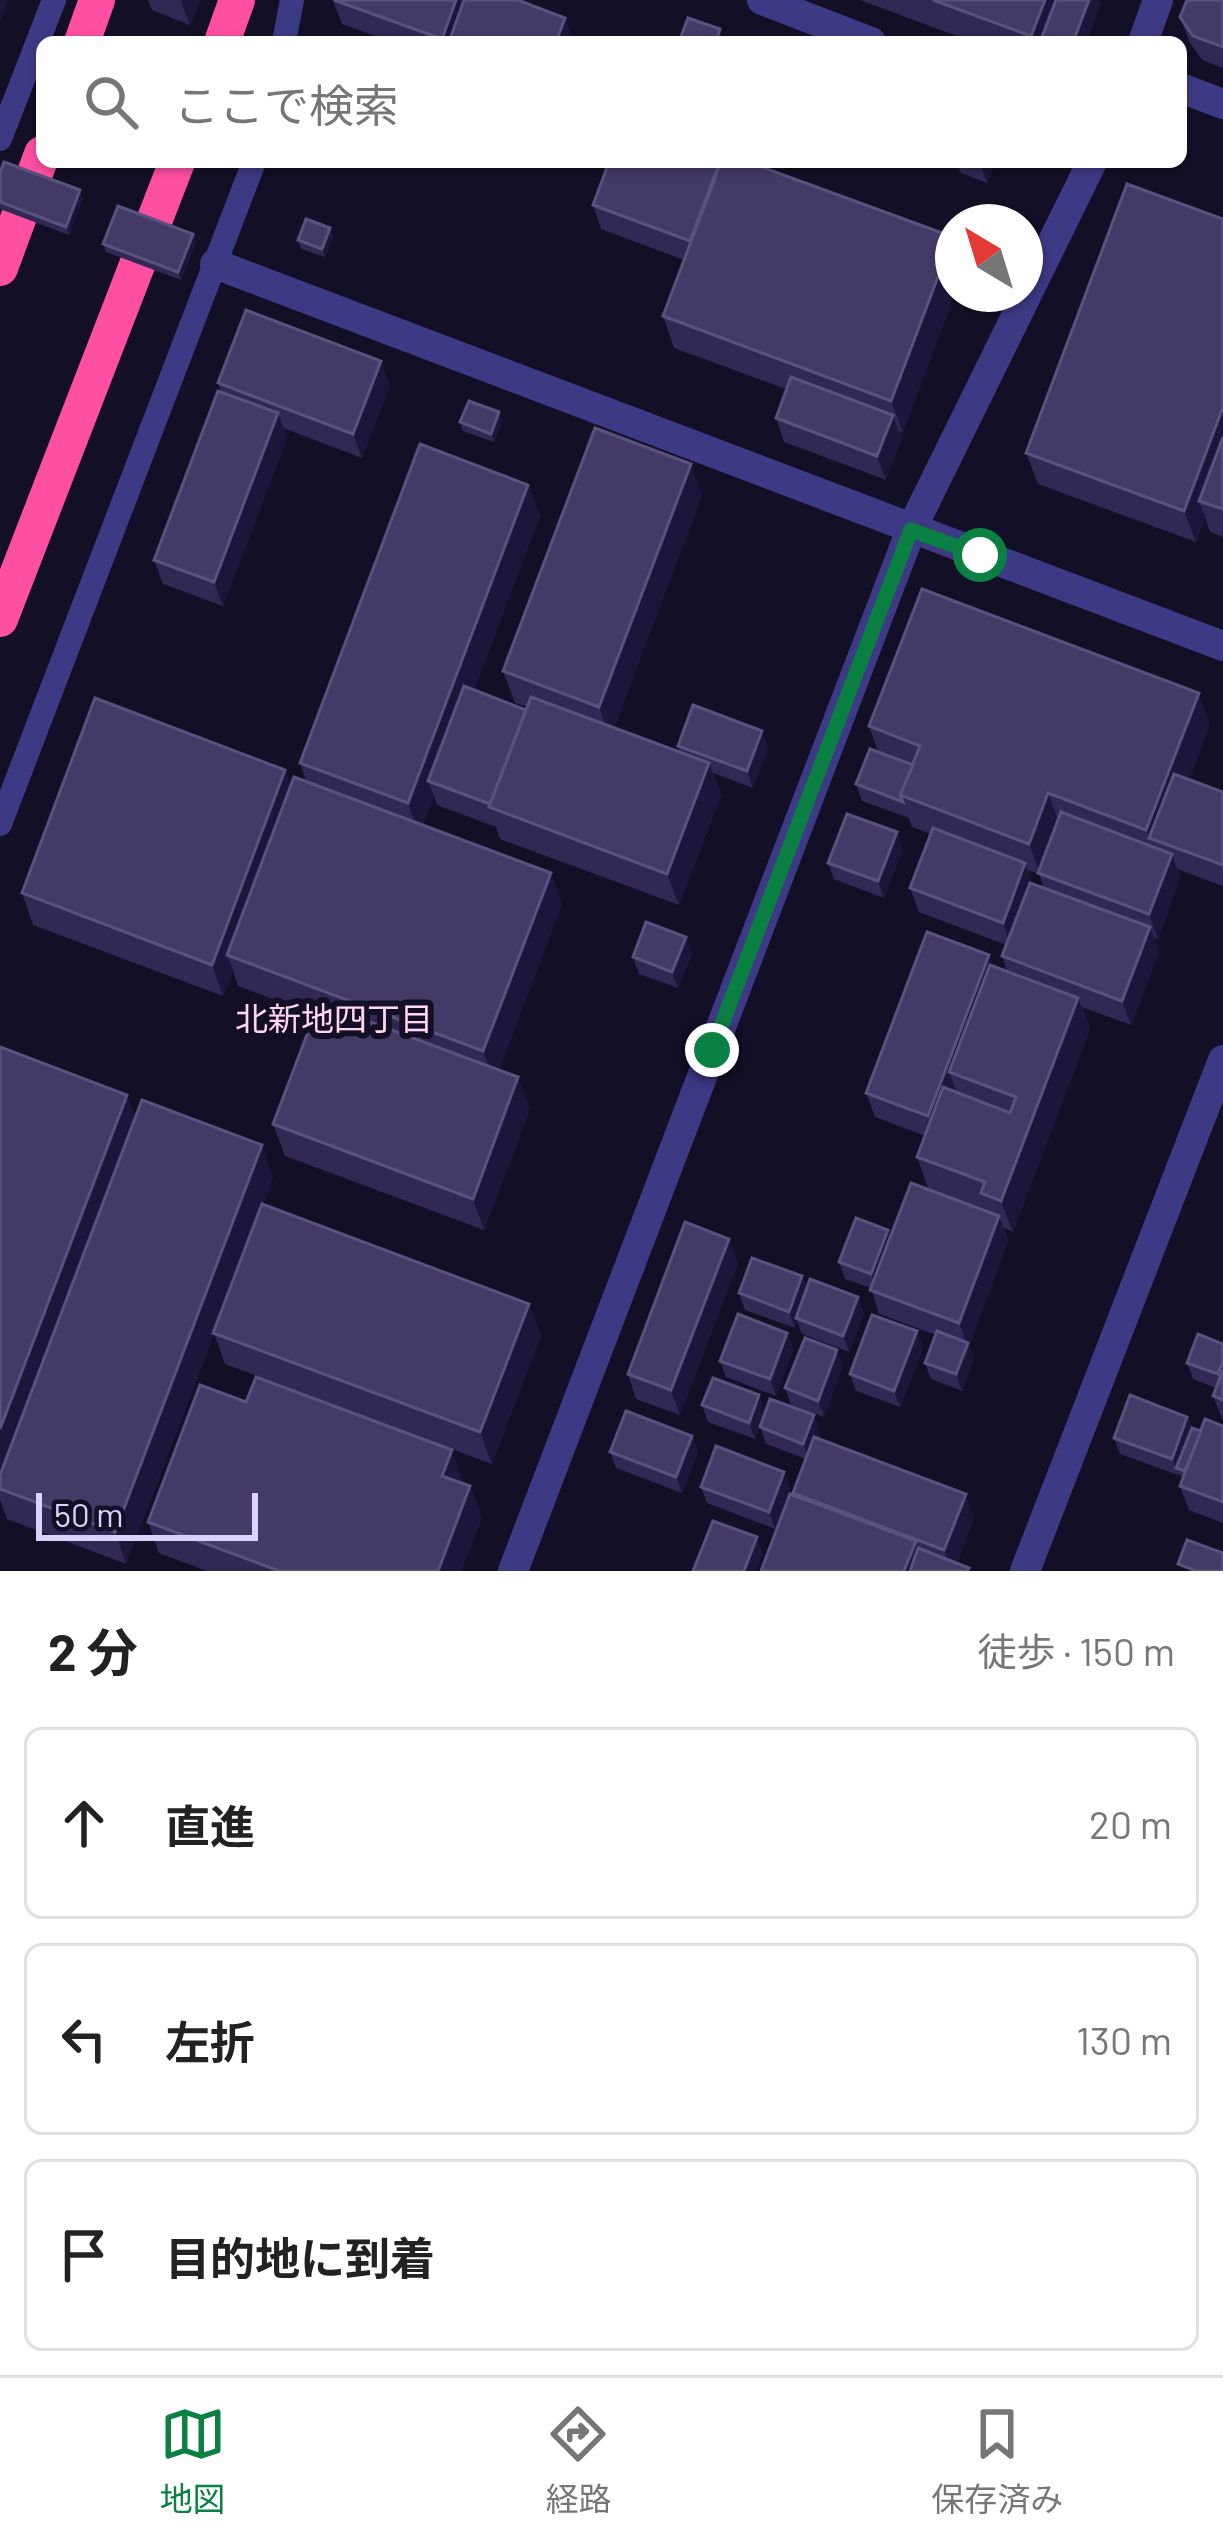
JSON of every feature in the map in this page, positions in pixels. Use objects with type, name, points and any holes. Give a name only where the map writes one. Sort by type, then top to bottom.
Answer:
[{"type":"highway","points":[[84,36],[97,0]]},
{"type":"highway","points":[[224,36],[237,0]]},
{"type":"highway","points":[[0,268],[37,168]]},
{"type":"highway","points":[[0,619],[175,168]]},
{"type":"street","points":[[40,36],[54,0]]},
{"type":"street","points":[[285,36],[292,0]]},
{"type":"street","points":[[762,0],[855,36]]},
{"type":"street","points":[[1145,36],[1159,0]]},
{"type":"street","points":[[0,139],[36,46]]},
{"type":"street","points":[[1187,90],[1223,104]]},
{"type":"street","points":[[0,824],[252,168]]},
{"type":"street","points":[[513,1571],[911,530],[1089,168]]},
{"type":"street","points":[[214,263],[1223,646]]},
{"type":"street","points":[[1024,1571],[1223,1060]]},
{"type":"building","points":[[334,0],[456,0],[443,36]]},
{"type":"building","points":[[464,0],[518,0],[565,18],[558,36],[451,36]]},
{"type":"building","points":[[933,0],[1045,0],[1031,36]]},
{"type":"building","points":[[1056,0],[1089,0],[1075,36],[1042,36]]},
{"type":"building","points":[[1187,0],[1223,0],[1223,47],[1193,36],[1180,17]]},
{"type":"building","points":[[688,18],[720,29],[718,36],[681,36]]},
{"type":"building","points":[[4,162],[80,190],[66,227],[0,202]]},
{"type":"building","points":[[607,168],[718,168],[690,241],[593,205]]},
{"type":"building","points":[[719,168],[764,168],[935,230],[935,285],[891,401],[663,316]]},
{"type":"building","points":[[1127,184],[1223,219],[1223,407],[1184,511],[1026,453]]},
{"type":"building","points":[[118,206],[193,234],[178,272],[103,244]]},
{"type":"building","points":[[306,219],[330,228],[322,249],[298,240]]},
{"type":"building","points":[[246,310],[381,361],[353,434],[218,383]]},
{"type":"building","points":[[791,377],[893,415],[877,456],[776,418]]},
{"type":"building","points":[[218,391],[278,413],[214,582],[154,560]]},
{"type":"building","points":[[469,401],[499,412],[491,434],[460,422]]},
{"type":"building","points":[[595,428],[691,464],[599,707],[503,671]]},
{"type":"building","points":[[1223,437],[1223,509],[1199,501]]},
{"type":"building","points":[[420,444],[528,485],[408,803],[300,763]]},
{"type":"building","points":[[922,589],[1199,693],[1146,830],[1048,793],[1029,844],[900,795],[920,746],[869,726]]},
{"type":"building","points":[[464,686],[526,710],[490,804],[428,781]]},
{"type":"building","points":[[531,697],[709,763],[667,874],[489,807]]},
{"type":"building","points":[[95,698],[285,770],[212,965],[22,893]]},
{"type":"building","points":[[693,705],[762,731],[747,771],[678,746]]},
{"type":"building","points":[[870,749],[913,765],[900,795],[903,802],[856,784]]},
{"type":"building","points":[[1174,774],[1223,792],[1223,865],[1149,838]]},
{"type":"building","points":[[294,777],[551,873],[483,1051],[227,955]]},
{"type":"building","points":[[1061,812],[1172,854],[1149,914],[1038,873]]},
{"type":"building","points":[[847,814],[897,832],[878,881],[828,863]]},
{"type":"building","points":[[933,828],[1025,863],[1003,923],[910,888]]},
{"type":"building","points":[[1030,883],[1150,927],[1122,1001],[1002,956]]},
{"type":"building","points":[[646,922],[686,937],[672,972],[633,957]]},
{"type":"building","points":[[927,932],[989,955],[928,1116],[866,1093]]},
{"type":"building","points":[[990,965],[1078,998],[1001,1201],[981,1193],[985,1182],[917,1157],[943,1087],[1010,1113],[1016,1097],[949,1072]]},
{"type":"building","points":[[319,1003],[518,1077],[473,1199],[273,1124]]},
{"type":"building","points":[[0,1047],[127,1095],[0,1429]]},
{"type":"building","points":[[142,1100],[262,1145],[115,1532],[0,1489],[0,1475]]},
{"type":"building","points":[[911,1183],[999,1216],[959,1323],[870,1290]]},
{"type":"building","points":[[262,1204],[529,1304],[480,1432],[213,1333]]},
{"type":"building","points":[[856,1218],[888,1230],[871,1274],[839,1262]]},
{"type":"building","points":[[685,1222],[729,1239],[671,1390],[628,1374]]},
{"type":"building","points":[[752,1258],[802,1276],[789,1312],[739,1293]]},
{"type":"building","points":[[810,1279],[858,1297],[843,1336],[796,1318]]},
{"type":"building","points":[[738,1314],[787,1333],[770,1379],[720,1361]]},
{"type":"building","points":[[872,1315],[917,1331],[894,1391],[850,1374]]},
{"type":"building","points":[[937,1331],[968,1343],[956,1374],[925,1363]]},
{"type":"building","points":[[1198,1334],[1223,1344],[1218,1374],[1187,1363]]},
{"type":"building","points":[[805,1338],[837,1350],[818,1401],[785,1388]]},
{"type":"building","points":[[1223,1370],[1223,1400],[1213,1396]]},
{"type":"building","points":[[256,1377],[452,1450],[442,1476],[470,1486],[438,1571],[279,1571],[148,1522],[200,1385],[246,1402]]},
{"type":"building","points":[[713,1378],[759,1395],[749,1423],[702,1405]]},
{"type":"building","points":[[1130,1395],[1187,1417],[1172,1459],[1114,1438]]},
{"type":"building","points":[[770,1399],[814,1415],[803,1444],[760,1427]]},
{"type":"building","points":[[626,1411],[692,1436],[676,1477],[610,1452]]},
{"type":"building","points":[[1205,1419],[1223,1426],[1223,1502],[1180,1486]]},
{"type":"building","points":[[1192,1428],[1201,1431],[1185,1471],[1176,1468]]},
{"type":"building","points":[[814,1437],[966,1494],[944,1550],[793,1493]]},
{"type":"building","points":[[716,1446],[784,1472],[769,1512],[701,1487]]},
{"type":"building","points":[[790,1494],[916,1541],[904,1571],[761,1571]]},
{"type":"building","points":[[713,1521],[757,1537],[744,1571],[693,1571]]},
{"type":"building","points":[[1187,1540],[1223,1553],[1223,1571],[1196,1571],[1178,1564]]},
{"type":"building","points":[[918,1548],[969,1568],[968,1571],[910,1571]]},
{"type":"district","name":"北新地四丁目","points":[[334,1018]]},
{"type":"route","points":[[712,1050],[911,530],[980,555]]}]
